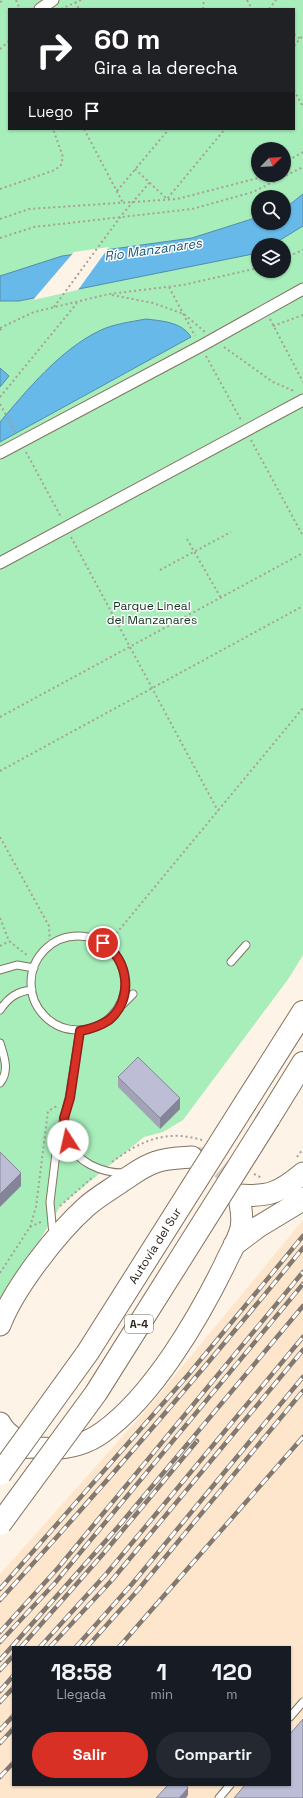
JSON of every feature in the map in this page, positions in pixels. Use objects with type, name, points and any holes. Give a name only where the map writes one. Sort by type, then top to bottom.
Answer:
[{"type":"highway","name":"Autovía del Sur","points":[[0,1474],[88,1352],[303,1012]]},
{"type":"highway","name":"A-4","points":[[0,1524],[96,1393],[303,1063]]},
{"type":"main road","points":[[0,1325],[15,1294],[54,1241],[86,1206],[135,1173],[155,1162],[168,1159],[192,1157]]},
{"type":"main road","points":[[0,1449],[33,1447],[59,1449],[82,1444],[103,1432],[134,1404],[155,1378],[189,1330],[234,1245],[241,1228],[242,1219],[238,1195],[266,1195],[284,1189],[303,1173]]},
{"type":"main road","points":[[234,1245],[258,1227],[296,1204],[303,1198]]},
{"type":"main road","points":[[0,1423],[8,1433],[33,1447]]},
{"type":"street","points":[[41,8],[53,0]]},
{"type":"street","points":[[0,453],[18,437],[201,346],[303,289]]},
{"type":"street","points":[[0,563],[303,400]]},
{"type":"lane","points":[[120,1006],[125,992],[123,966],[110,948],[96,939],[80,936],[64,938],[50,945],[42,953],[31,978],[32,990],[39,1009],[50,1021],[64,1028],[80,1031],[96,1027],[110,1019],[120,1006],[133,994]]},
{"type":"lane","points":[[231,962],[246,945]]},
{"type":"lane","points":[[0,970],[17,965],[35,966]]},
{"type":"lane","points":[[0,1010],[14,995],[22,991],[32,990]]},
{"type":"lane","points":[[54,1241],[50,1202],[57,1145],[70,1098],[80,1031]]},
{"type":"lane","points":[[0,1043],[5,1058],[6,1071],[0,1083]]},
{"type":"lane","points":[[64,1118],[68,1141],[80,1158],[94,1167],[110,1173],[135,1173]]},
{"type":"lane","points":[[291,1716],[303,1702]]},
{"type":"lane","points":[[219,1798],[229,1786]]},
{"type":"path","points":[[0,2],[4,0]]},
{"type":"path","points":[[63,8],[81,0]]},
{"type":"path","points":[[270,8],[276,0]]},
{"type":"path","points":[[75,2],[78,8]]},
{"type":"path","points":[[295,35],[300,39]]},
{"type":"path","points":[[295,45],[303,35]]},
{"type":"path","points":[[0,48],[8,42]]},
{"type":"path","points":[[295,92],[303,107]]},
{"type":"path","points":[[0,189],[55,170],[62,165],[63,157],[53,130]]},
{"type":"path","points":[[85,130],[123,203]]},
{"type":"path","points":[[117,191],[168,130]]},
{"type":"path","points":[[167,199],[224,130]]},
{"type":"path","points":[[291,159],[303,152]]},
{"type":"path","points":[[0,238],[34,227],[192,209],[253,192],[303,167]]},
{"type":"path","points":[[135,169],[167,199]]},
{"type":"path","points":[[0,220],[29,209],[178,199],[251,180]]},
{"type":"path","points":[[53,308],[121,216],[150,182]]},
{"type":"path","points":[[291,255],[303,250]]},
{"type":"path","points":[[0,329],[34,312],[77,303],[109,294],[169,286],[251,269]]},
{"type":"path","points":[[169,286],[303,536]]},
{"type":"path","points":[[0,397],[77,303]]},
{"type":"path","points":[[265,310],[303,382]]},
{"type":"path","points":[[273,326],[303,315]]},
{"type":"path","points":[[0,404],[218,811]]},
{"type":"path","points":[[160,570],[231,532]]},
{"type":"path","points":[[188,539],[220,598]]},
{"type":"path","points":[[0,717],[303,553]]},
{"type":"path","points":[[0,771],[303,606]]},
{"type":"path","points":[[110,948],[115,936],[303,708]]},
{"type":"path","points":[[0,837],[49,926],[50,945]]},
{"type":"path","points":[[0,918],[9,941],[35,966]]},
{"type":"path","points":[[0,927],[4,928]]},
{"type":"path","points":[[0,946],[9,941]]},
{"type":"path","points":[[0,1273],[30,1227],[36,1207],[48,1111],[58,1106],[67,1106]]},
{"type":"shaded area","points":[[303,1220],[303,1798],[0,1798],[0,1574],[153,1402]]},
{"type":"green space","name":"Parque Lineal del Manzanares","points":[[0,0],[303,0],[303,955],[289,978],[183,1120],[163,1132],[144,1137],[61,1205],[0,1305]]},
{"type":"water","name":"Río Manzanares","points":[[303,194],[303,226],[283,238],[251,238],[251,254],[19,301],[0,301],[0,276],[62,256],[192,238],[251,219],[251,230],[291,230],[291,203]]},
{"type":"water","points":[[146,319],[177,325],[191,337],[0,442],[0,422],[33,384],[71,349],[85,339],[104,329]]},
{"type":"water","points":[[0,368],[9,376],[0,387]]},
{"type":"pier","points":[[109,247],[78,290],[33,300],[74,252]]},
{"type":"building","points":[[138,1057],[180,1098],[160,1118],[118,1077]]},
{"type":"building","points":[[0,1152],[21,1173],[0,1194]]},
{"type":"building","points":[[303,1719],[303,1798],[234,1798],[244,1786],[291,1786],[291,1733]]},
{"type":"building","points":[[167,1786],[187,1786],[188,1788],[179,1798],[156,1798]]},
{"type":"tunnel","points":[[193,1157],[209,1161],[222,1168],[231,1180],[238,1195]]},
{"type":"railway","points":[[0,1589],[188,1375],[303,1236]]},
{"type":"railway","points":[[0,1600],[154,1426],[303,1248]]},
{"type":"railway","points":[[0,1632],[58,1568],[303,1272]]},
{"type":"railway","points":[[0,1642],[55,1583],[303,1284]]},
{"type":"railway","points":[[12,1646],[118,1527],[303,1306]]},
{"type":"railway","points":[[41,1646],[107,1573],[303,1337]]},
{"type":"railway","points":[[51,1646],[112,1580],[303,1350]]},
{"type":"railway","points":[[77,1646],[132,1584],[303,1377]]},
{"type":"railway","points":[[88,1646],[138,1590],[303,1391]]},
{"type":"railway","points":[[120,1646],[303,1437]]},
{"type":"railway","points":[[22,1646],[103,1554],[197,1441]]},
{"type":"railway","points":[[0,1660],[12,1646]]},
{"type":"railway","points":[[0,1670],[12,1657]]},
{"type":"railway","points":[[0,1691],[12,1677]]},
{"type":"railway","points":[[0,1702],[12,1689]]},
{"type":"railway","points":[[0,1730],[12,1717]]},
{"type":"railway","points":[[0,1743],[12,1730]]},
{"type":"railway","points":[[0,1777],[12,1764]]},
{"type":"route","points":[[68,1141],[64,1118],[70,1098],[80,1031],[96,1027],[110,1019],[120,1006],[125,992],[123,966],[117,956],[103,943]]}]
